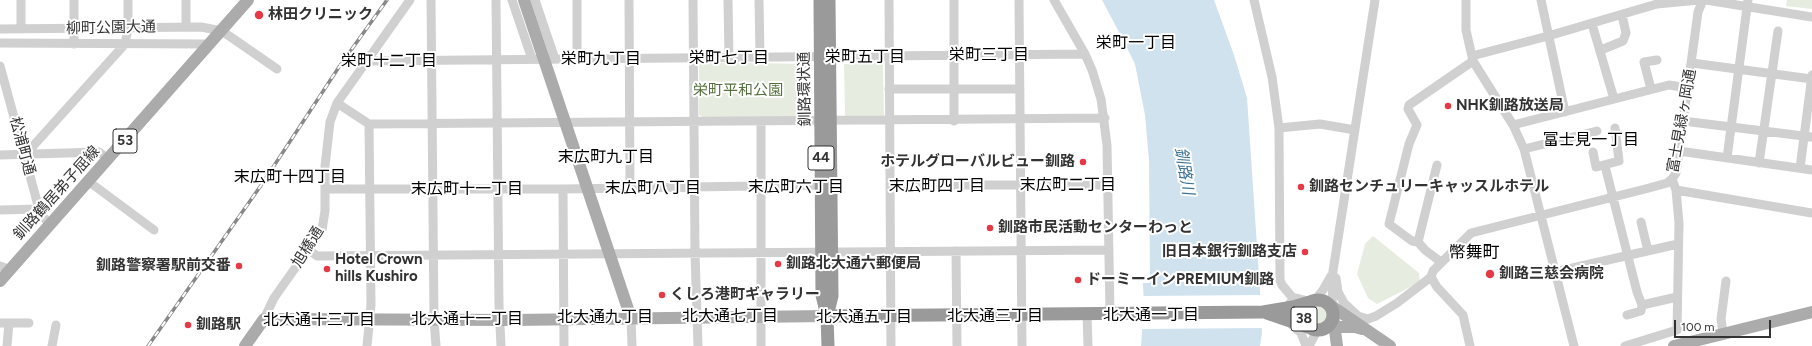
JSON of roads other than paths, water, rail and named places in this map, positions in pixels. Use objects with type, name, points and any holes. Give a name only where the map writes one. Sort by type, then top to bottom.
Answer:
[{"type":"highway","name":"釧路環状通","points":[[820,0],[825,56],[827,251]]},
{"type":"highway","name":"釧路環状通","points":[[825,56],[829,0]]},
{"type":"highway","name":"釧路環状通","points":[[826,121],[821,185],[832,296],[827,316],[828,346]]},
{"type":"highway","name":"38","points":[[1274,314],[1288,299],[1319,317]]},
{"type":"highway","name":"38","points":[[827,316],[956,316],[1110,314],[1141,312],[1274,314],[1319,317]]},
{"type":"main road","points":[[524,0],[631,318]]},
{"type":"main road","name":"釧路鶴居弟子屈線","points":[[0,281],[5,268],[50,224],[247,1]]},
{"type":"main road","points":[[1674,346],[1812,312]]},
{"type":"main road","points":[[245,346],[264,319],[501,320],[827,316]]},
{"type":"main road","points":[[1319,317],[1366,330]]},
{"type":"main road","points":[[1319,317],[1366,330],[1390,346]]},
{"type":"main road","points":[[1319,317],[1337,346]]},
{"type":"street","points":[[21,0],[21,29]]},
{"type":"street","points":[[74,0],[74,44]]},
{"type":"street","points":[[25,155],[125,44],[128,28],[128,0]]},
{"type":"street","points":[[186,0],[186,27]]},
{"type":"street","name":"旭橋通","points":[[264,319],[274,298],[322,230],[326,189],[325,166],[330,122],[337,103],[410,0]]},
{"type":"street","points":[[431,0],[434,319],[436,346]]},
{"type":"street","points":[[496,0],[498,254],[501,346]]},
{"type":"street","points":[[512,0],[544,59]]},
{"type":"street","points":[[535,0],[544,59]]},
{"type":"street","points":[[577,0],[577,59]]},
{"type":"street","points":[[629,0],[630,188]]},
{"type":"street","points":[[693,0],[695,122],[694,187],[698,346]]},
{"type":"street","points":[[728,0],[728,57]]},
{"type":"street","points":[[759,0],[760,56]]},
{"type":"street","points":[[888,0],[892,252],[891,346]]},
{"type":"street","points":[[954,0],[954,121]]},
{"type":"street","points":[[1019,0],[1022,346]]},
{"type":"street","points":[[1054,0],[1085,54],[1102,99],[1105,118],[1109,184],[1110,314]]},
{"type":"street","points":[[1254,0],[1272,77],[1279,128],[1280,280],[1288,299],[1319,317]]},
{"type":"street","points":[[1307,346],[1319,317],[1333,271],[1375,0]]},
{"type":"street","points":[[1466,0],[1466,30],[1472,58],[1513,125],[1524,149],[1574,346]]},
{"type":"street","points":[[1541,0],[1565,112]]},
{"type":"street","points":[[1441,262],[1425,250],[1418,242],[1412,241],[1389,224],[1409,144],[1417,125],[1408,109],[1409,104],[1472,58],[1622,15],[1645,4],[1699,0]]},
{"type":"street","name":"富士見緑ヶ岡通","points":[[1335,259],[1338,292],[1344,303],[1358,316],[1368,319],[1376,316],[1397,303],[1431,277],[1433,271],[1441,262],[1471,233],[1667,183],[1676,173],[1698,12],[1703,0]]},
{"type":"street","points":[[1706,0],[1748,4],[1812,17]]},
{"type":"street","points":[[1727,158],[1748,4]]},
{"type":"street","points":[[1601,50],[1623,42],[1626,33],[1622,15]]},
{"type":"street","points":[[1592,24],[1601,50],[1614,99]]},
{"type":"street","name":"柳町公園大通","points":[[0,29],[201,27],[222,31]]},
{"type":"street","points":[[222,31],[277,69]]},
{"type":"street","points":[[1759,162],[1778,31]]},
{"type":"street","name":"柳町公園大通","points":[[0,43],[209,44]]},
{"type":"street","points":[[367,61],[1085,54]]},
{"type":"street","points":[[1651,89],[1640,64],[1657,60]]},
{"type":"street","points":[[1692,63],[1812,78],[1808,136],[1800,168]]},
{"type":"street","name":"松浦町通","points":[[0,66],[39,209],[44,218],[50,224]]},
{"type":"street","points":[[1513,125],[1669,84],[1688,88]]},
{"type":"street","points":[[889,90],[1020,89]]},
{"type":"street","points":[[337,103],[369,124],[954,121],[1105,118]]},
{"type":"street","points":[[1683,121],[1808,136]]},
{"type":"street","points":[[760,122],[761,346]]},
{"type":"street","points":[[367,346],[371,305],[369,124]]},
{"type":"street","points":[[1279,128],[1320,124],[1355,130]]},
{"type":"street","points":[[1593,152],[1596,167],[1605,166],[1619,161],[1615,128]]},
{"type":"street","points":[[1524,149],[1597,131]]},
{"type":"street","points":[[1679,151],[1812,170]]},
{"type":"street","points":[[0,155],[99,152],[108,159]]},
{"type":"street","points":[[1418,242],[1437,165]]},
{"type":"street","points":[[1605,166],[1637,292],[1642,305],[1641,311],[1627,315]]},
{"type":"street","points":[[1625,346],[1677,330],[1679,223],[1676,190],[1672,179]]},
{"type":"street","points":[[88,181],[154,230]]},
{"type":"street","points":[[891,185],[1109,184]]},
{"type":"street","points":[[326,189],[563,189],[821,185]]},
{"type":"street","points":[[563,189],[564,346]]},
{"type":"street","points":[[1676,190],[1812,213]]},
{"type":"street","points":[[0,210],[39,209]]},
{"type":"street","points":[[1641,222],[1648,251]]},
{"type":"street","points":[[1555,272],[1678,244]]},
{"type":"street","points":[[309,250],[317,256],[609,252],[1109,250]]},
{"type":"street","points":[[956,251],[957,346]]},
{"type":"street","points":[[1319,317],[1327,284],[1333,271]]},
{"type":"street","points":[[1431,277],[1437,287],[1463,314],[1470,346]]},
{"type":"street","points":[[1723,333],[1721,319],[1726,281]]},
{"type":"street","points":[[1288,299],[1292,297],[1319,317]]},
{"type":"street","points":[[1642,305],[1677,297]]},
{"type":"street","points":[[1088,314],[1088,346]]},
{"type":"street","points":[[1274,314],[1301,332],[1307,346]]},
{"type":"street","points":[[631,318],[632,346]]},
{"type":"street","points":[[7,346],[4,323],[29,323]]},
{"type":"street","points":[[52,346],[56,325]]},
{"type":"water","name":"釧路川","points":[[1102,0],[1214,0],[1234,55],[1247,98],[1261,305],[1262,333],[1260,346],[1141,346],[1144,308],[1143,283],[1150,283],[1149,161],[1145,115],[1135,64]]},
{"type":"railway","points":[[148,346],[262,184],[339,67],[387,0]]},
{"type":"place","name":"林田クリニック","points":[[259,15]]},
{"type":"place","name":"NHK釧路放送局","points":[[1448,106]]},
{"type":"place","name":"ホテルグローバルビュー釧路","points":[[1083,162]]},
{"type":"place","name":"釧路センチュリーキャッスルホテル","points":[[1301,187]]},
{"type":"place","name":"釧路市民活動センターわっと","points":[[990,228]]},
{"type":"place","name":"旧日本銀行釧路支店","points":[[1305,252]]},
{"type":"place","name":"釧路北大通六郵便局","points":[[778,264]]},
{"type":"place","name":"釧路警察署駅前交番","points":[[239,266]]},
{"type":"place","name":"Hotel Crown hills Kushiro","points":[[327,269]]},
{"type":"place","name":"釧路三慈会病院","points":[[1490,274]]},
{"type":"place","name":"ドーミーインPREMIUM釧路","points":[[1078,280]]},
{"type":"place","name":"くしろ港町ギャラリー","points":[[662,295]]},
{"type":"place","name":"釧路駅","points":[[188,325]]},
{"type":"district","name":"栄町一丁目","points":[[1136,43]]},
{"type":"district","name":"栄町三丁目","points":[[989,55]]},
{"type":"district","name":"栄町五丁目","points":[[865,57]]},
{"type":"district","name":"栄町七丁目","points":[[729,58]]},
{"type":"district","name":"栄町九丁目","points":[[601,59]]},
{"type":"district","name":"栄町十二丁目","points":[[389,61]]},
{"type":"district","name":"富士見一丁目","points":[[1591,140]]},
{"type":"district","name":"末広町九丁目","points":[[606,157]]},
{"type":"district","name":"末広町十四丁目","points":[[290,177]]},
{"type":"district","name":"末広町二丁目","points":[[1068,185]]},
{"type":"district","name":"末広町四丁目","points":[[937,186]]},
{"type":"district","name":"末広町六丁目","points":[[796,187]]},
{"type":"district","name":"末広町八丁目","points":[[653,188]]},
{"type":"district","name":"末広町十一丁目","points":[[467,189]]},
{"type":"district","name":"幣舞町","points":[[1474,253]]},
{"type":"district","name":"北大通一丁目","points":[[1151,315]]},
{"type":"district","name":"北大通七丁目","points":[[730,316]]},
{"type":"district","name":"北大通三丁目","points":[[995,316]]},
{"type":"district","name":"北大通九丁目","points":[[605,317]]},
{"type":"district","name":"北大通五丁目","points":[[864,317]]},
{"type":"district","name":"北大通十一丁目","points":[[467,319]]},
{"type":"district","name":"北大通十三丁目","points":[[319,320]]},
{"type":"park label","name":"栄町平和公園","points":[[738,91]]}]
